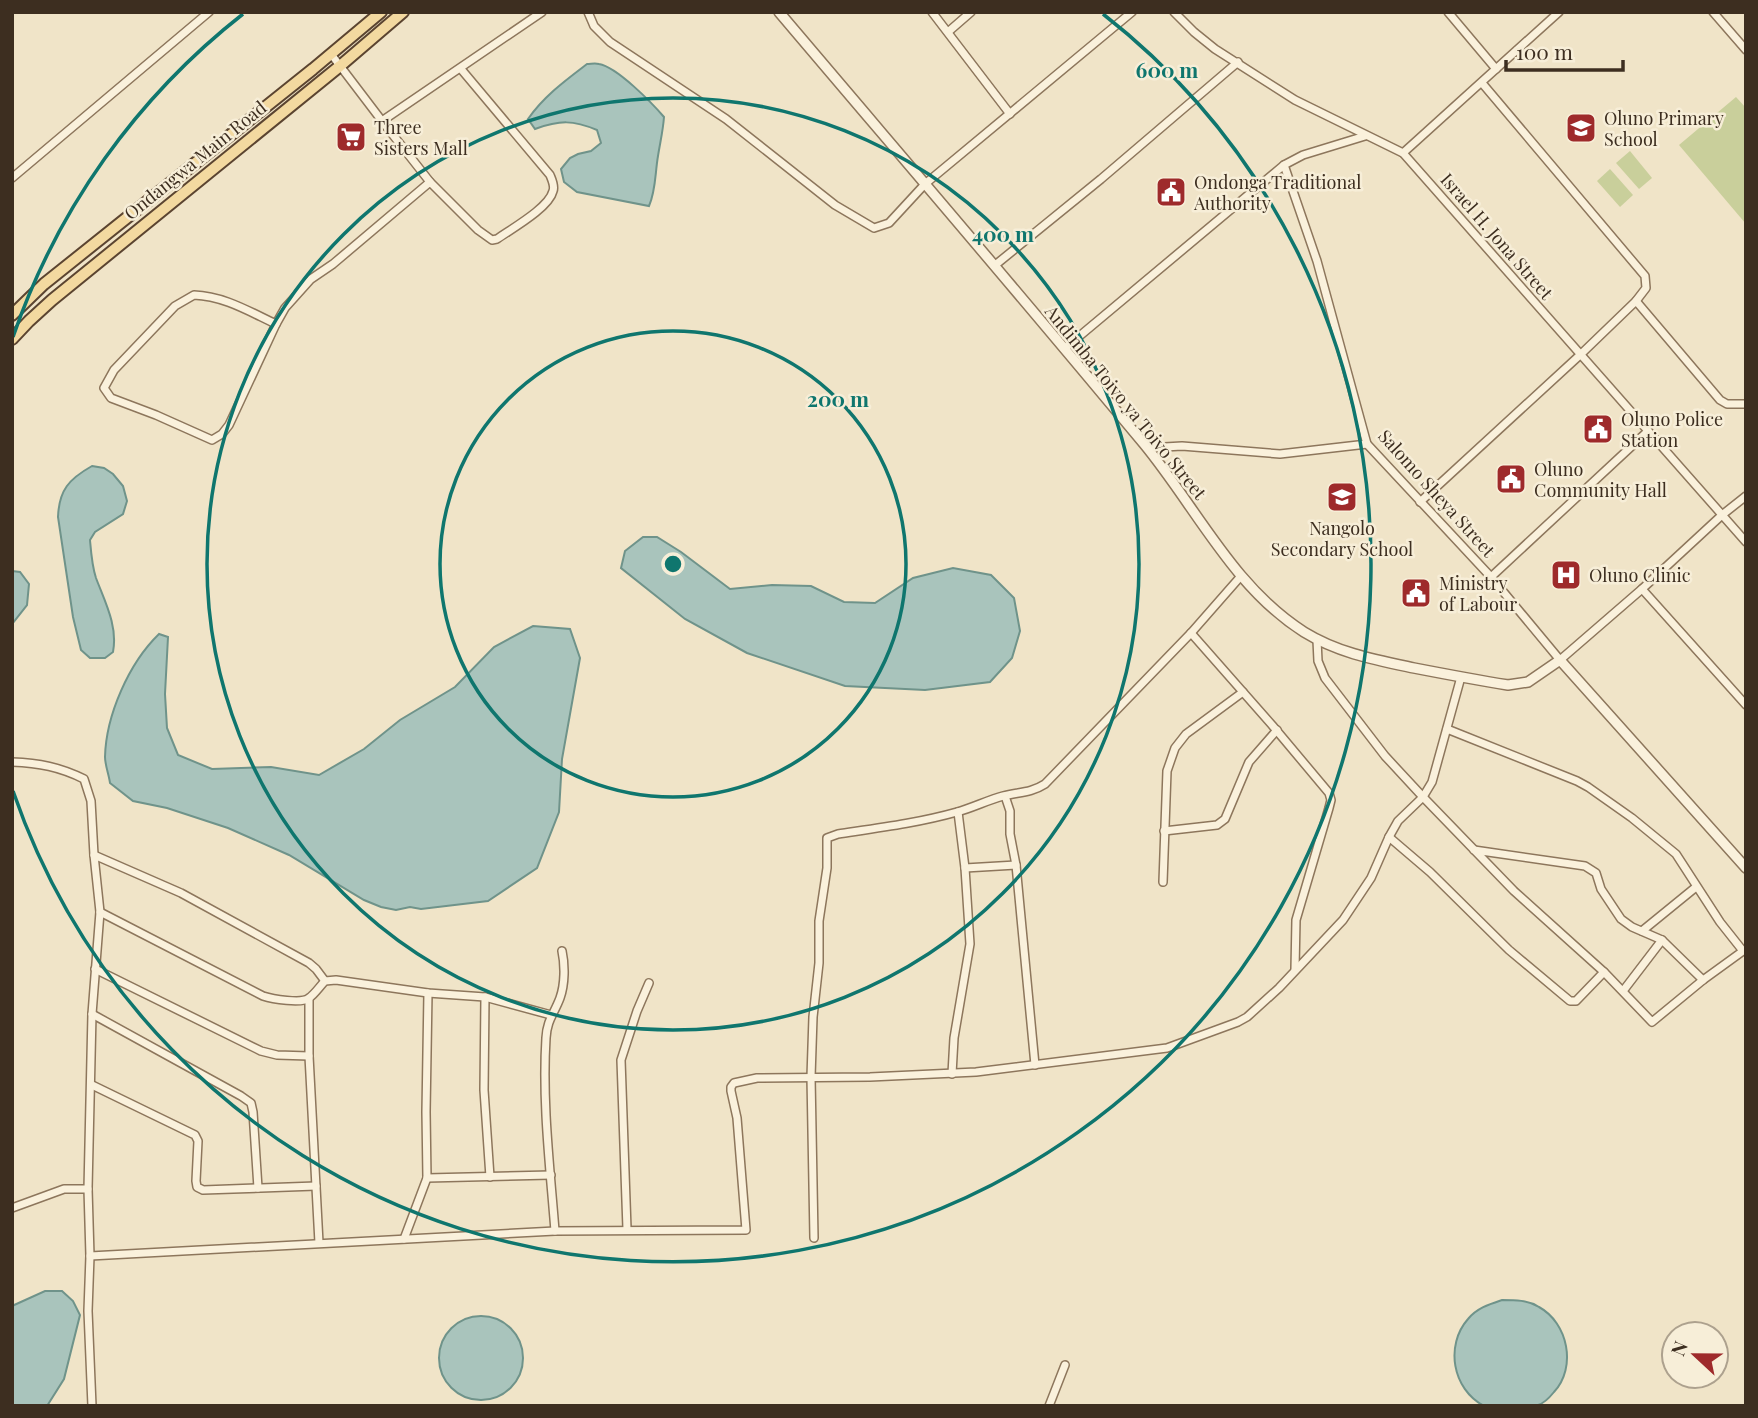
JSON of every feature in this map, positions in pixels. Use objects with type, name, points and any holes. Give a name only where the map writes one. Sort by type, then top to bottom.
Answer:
[{"type":"main road","name":"Ondangwa Main Road","points":[[12,315],[44,284],[381,12]]},
{"type":"main road","name":"Ondangwa Main Road","points":[[12,339],[52,300],[403,12]]},
{"type":"street","points":[[12,178],[209,12]]},
{"type":"street","points":[[383,121],[542,12]]},
{"type":"street","points":[[588,12],[594,26],[610,42],[726,119],[835,205],[874,228],[889,223],[925,184],[1132,12]]},
{"type":"street","name":"Andimba Toivo ya Toivo Street","points":[[779,12],[1147,448],[1241,576],[1263,600],[1317,640],[1369,659],[1508,685],[1528,682],[1560,660]]},
{"type":"street","points":[[932,12],[1010,114]]},
{"type":"street","points":[[948,32],[971,12]]},
{"type":"street","name":"Israel H. Jona Street","points":[[1174,12],[1204,40],[1295,100],[1404,153],[1746,542]]},
{"type":"street","points":[[1448,12],[1496,69]]},
{"type":"street","points":[[1404,153],[1559,12]]},
{"type":"street","points":[[1713,12],[1746,50]]},
{"type":"street","points":[[331,54],[430,182],[478,230],[492,240],[542,207],[550,199],[553,183],[550,175],[461,69]]},
{"type":"street","points":[[994,266],[1101,180],[1238,62]]},
{"type":"street","points":[[1420,502],[1636,302],[1646,288],[1645,276],[1482,83]]},
{"type":"street","points":[[1063,349],[1284,165],[1303,155],[1366,136]]},
{"type":"street","name":"Salomo Sheya Street","points":[[1284,165],[1321,272],[1367,444],[1491,577],[1560,660]]},
{"type":"street","points":[[276,324],[229,302],[194,295],[175,306],[114,370],[104,388],[111,398],[215,439],[229,425],[285,308],[311,279],[333,264],[430,182]]},
{"type":"street","points":[[1636,302],[1720,400],[1727,404],[1746,404]]},
{"type":"street","points":[[1491,577],[1648,431]]},
{"type":"street","points":[[1147,448],[1182,446],[1273,454],[1367,444]]},
{"type":"street","points":[[1746,496],[1560,660],[1746,868]]},
{"type":"street","points":[[814,1238],[811,1077],[813,1017],[819,963],[818,932],[826,877],[827,838],[958,812],[1005,796],[1028,793],[1045,784],[1191,633],[1241,576]]},
{"type":"street","points":[[1642,589],[1746,705]]},
{"type":"street","points":[[1191,633],[1329,793],[1331,800],[1296,920],[1295,970]]},
{"type":"street","points":[[1317,640],[1318,661],[1325,678],[1385,756],[1514,891],[1604,972],[1653,1022],[1743,951],[1720,922],[1676,854],[1632,818],[1588,786],[1447,729]]},
{"type":"street","points":[[90,1256],[555,1231],[746,1230],[737,1118],[731,1087],[734,1083],[757,1078],[952,1074],[1035,1065],[1167,1048],[1247,1017],[1279,988],[1351,911],[1403,815],[1423,797],[1432,782],[1461,677]]},
{"type":"street","points":[[1163,882],[1167,771],[1175,748],[1186,734],[1243,692]]},
{"type":"street","points":[[1164,831],[1221,823],[1249,762],[1277,730]]},
{"type":"street","points":[[12,762],[39,763],[60,768],[84,779],[91,801],[100,912],[92,1014],[88,1189],[88,1311],[92,1406]]},
{"type":"street","points":[[1005,796],[1010,811],[1010,835],[1016,865],[1035,1065]]},
{"type":"street","points":[[952,1074],[954,1038],[970,944],[958,812]]},
{"type":"street","points":[[1390,836],[1509,950],[1570,1001],[1576,1001],[1604,972]]},
{"type":"street","points":[[1474,850],[1586,866],[1596,873],[1601,889],[1621,919],[1632,927],[1662,940],[1703,980]]},
{"type":"street","points":[[94,855],[181,893],[309,963],[326,981]]},
{"type":"street","points":[[965,868],[1016,865]]},
{"type":"street","points":[[1642,931],[1696,887]]},
{"type":"street","points":[[100,912],[270,999],[303,1001],[309,999],[326,981],[336,980],[428,993],[485,997],[551,1015]]},
{"type":"street","points":[[1623,991],[1662,940]]},
{"type":"street","points":[[555,1231],[545,1099],[546,1038],[547,1023],[561,997],[564,975],[562,951]]},
{"type":"street","points":[[95,969],[261,1051],[277,1055],[309,1056]]},
{"type":"street","points":[[627,1229],[621,1059],[649,983]]},
{"type":"street","points":[[404,1239],[428,1178],[428,993]]},
{"type":"street","points":[[485,997],[484,1090],[490,1177]]},
{"type":"street","points":[[309,999],[309,1056],[319,1244]]},
{"type":"street","points":[[92,1014],[251,1103],[258,1188]]},
{"type":"street","points":[[92,1085],[195,1135],[198,1140],[196,1181],[197,1187],[203,1190],[316,1186]]},
{"type":"street","points":[[428,1178],[551,1175]]},
{"type":"street","points":[[12,1208],[64,1189],[88,1189]]},
{"type":"street","points":[[1049,1406],[1065,1365]]},
{"type":"green space","points":[[1736,97],[1746,108],[1746,224],[1679,145]]},
{"type":"green space","points":[[1630,151],[1652,178],[1639,189],[1616,163]]},
{"type":"green space","points":[[1610,169],[1633,195],[1620,207],[1597,181]]},
{"type":"water","points":[[587,64],[599,64],[624,78],[664,117],[649,206],[577,192],[564,182],[561,169],[570,158],[591,151],[601,143],[597,130],[566,122],[535,129],[528,119],[563,82]]},
{"type":"water","points":[[92,466],[104,468],[113,474],[123,486],[127,501],[123,514],[95,532],[90,540],[95,573],[114,633],[113,652],[105,658],[90,658],[81,650],[73,617],[58,517],[60,499],[67,486]]},
{"type":"water","points":[[643,537],[657,537],[730,589],[772,585],[811,586],[844,602],[875,603],[913,578],[953,568],[991,575],[1014,598],[1020,631],[1012,658],[990,682],[925,690],[845,686],[747,653],[685,619],[621,568],[625,551]]},
{"type":"water","points":[[12,571],[20,572],[29,584],[27,605],[13,623],[12,636]]},
{"type":"water","points":[[533,626],[570,629],[580,658],[562,759],[559,812],[537,868],[488,901],[421,909],[410,907],[396,910],[381,907],[364,900],[289,855],[228,828],[167,808],[133,801],[110,783],[105,757],[106,741],[115,707],[138,660],[159,634],[168,637],[165,694],[167,728],[178,755],[212,769],[271,767],[319,775],[364,749],[400,720],[455,687],[494,647]]},
{"type":"water","points":[[45,1291],[62,1291],[73,1301],[80,1315],[64,1379],[47,1406],[12,1406],[12,1306]]},
{"type":"water","points":[[1502,1300],[1517,1300],[1539,1307],[1549,1314],[1563,1334],[1567,1358],[1561,1382],[1545,1401],[1538,1405],[1484,1406],[1473,1398],[1459,1378],[1455,1353],[1461,1330],[1475,1312]]},
{"type":"water","points":[[481,1316],[497,1319],[516,1335],[523,1358],[520,1374],[504,1393],[481,1400],[465,1397],[446,1381],[439,1358],[442,1342],[458,1323]]},
{"type":"place","name":"Oluno Primary School","points":[[1581,128]]},
{"type":"place","name":"Three Sisters Mall","points":[[351,137]]},
{"type":"place","name":"Ondonga Traditional Authority","points":[[1171,192]]},
{"type":"place","name":"Oluno Police Station","points":[[1598,429]]},
{"type":"place","name":"Oluno Community Hall","points":[[1511,479]]},
{"type":"place","name":"Nangolo Secondary School","points":[[1342,497]]},
{"type":"place","name":"Oluno Clinic","points":[[1566,575]]},
{"type":"place","name":"Ministry of Labour","points":[[1416,593]]}]
